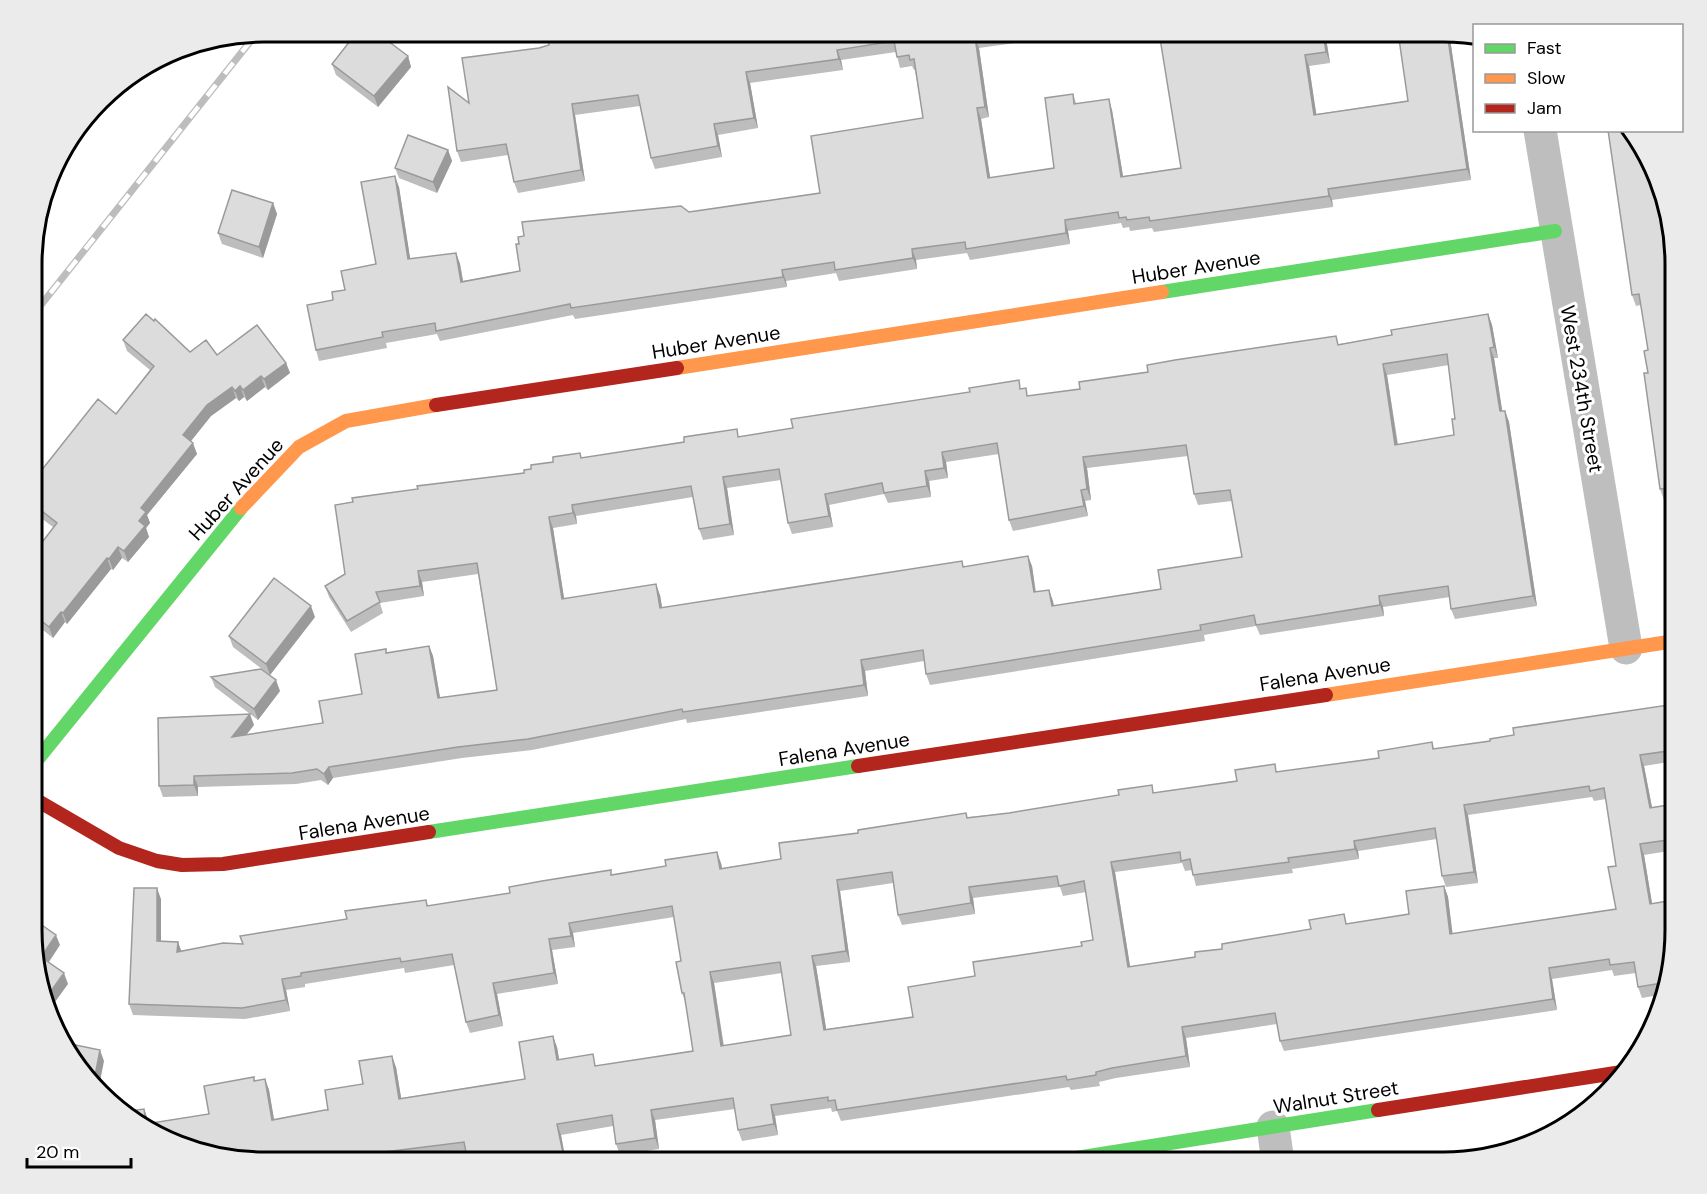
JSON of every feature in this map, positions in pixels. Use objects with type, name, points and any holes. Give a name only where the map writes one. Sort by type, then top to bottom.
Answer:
[{"type":"street","name":"West 234th Street","points":[[1540,132],[1626,648]]},
{"type":"street","name":"Huber Avenue","points":[[42,754],[254,492],[299,447],[346,421],[428,406],[1555,231]]},
{"type":"street","name":"Falena Avenue","points":[[42,803],[92,834],[131,853],[174,864],[223,864],[1665,642]]},
{"type":"street","name":"Walnut Street","points":[[1114,1152],[1612,1074]]},
{"type":"street","points":[[1273,1127],[1277,1152]]},
{"type":"building","points":[[349,42],[389,42],[408,56],[374,96],[332,64]]},
{"type":"building","points":[[549,42],[888,42],[837,50],[839,59],[746,72],[754,118],[714,124],[718,146],[651,158],[638,95],[572,104],[581,170],[514,182],[506,144],[457,151],[448,87],[469,103],[462,58],[549,45]]},
{"type":"building","points":[[894,42],[976,42],[985,107],[977,108],[988,178],[1054,168],[1045,98],[1073,94],[1074,104],[1109,99],[1121,177],[1181,168],[1161,42],[1324,42],[1326,52],[1305,55],[1314,115],[1408,101],[1399,42],[1448,42],[1467,169],[1328,189],[1329,196],[1150,221],[1149,217],[1127,220],[1126,217],[1119,218],[1118,212],[1065,220],[1066,233],[966,249],[965,242],[912,249],[913,258],[835,270],[834,262],[782,270],[783,277],[571,308],[570,304],[436,331],[435,323],[382,332],[383,337],[316,350],[307,305],[333,300],[332,292],[345,290],[341,271],[376,264],[361,182],[395,176],[408,259],[456,253],[461,282],[520,271],[516,244],[519,244],[518,237],[524,236],[522,222],[681,206],[689,212],[820,193],[811,136],[923,118],[914,59],[910,60],[909,55],[897,57]]},
{"type":"building","points":[[1608,132],[1621,132],[1628,141],[1648,179],[1661,221],[1665,249],[1665,488],[1660,489],[1644,373],[1648,373],[1644,351],[1648,350],[1639,294],[1632,295]]},
{"type":"building","points":[[408,135],[448,150],[433,182],[395,168]]},
{"type":"building","points":[[232,190],[273,203],[259,247],[218,233]]},
{"type":"building","points":[[146,314],[154,321],[155,319],[190,352],[206,340],[217,355],[257,325],[286,363],[264,379],[261,376],[243,390],[240,386],[235,391],[232,387],[207,405],[183,435],[193,443],[141,508],[146,512],[139,521],[145,526],[124,551],[118,547],[109,559],[107,558],[49,627],[42,621],[42,542],[57,523],[42,511],[42,470],[98,399],[116,414],[154,366],[123,340]]},
{"type":"building","points":[[1488,314],[1494,347],[1490,348],[1500,411],[1505,411],[1533,596],[1451,609],[1448,586],[1379,596],[1380,605],[1256,625],[1254,615],[1200,625],[1201,630],[926,674],[923,650],[861,660],[864,685],[683,712],[682,709],[528,739],[458,747],[329,767],[324,774],[317,769],[292,773],[194,776],[194,785],[159,786],[158,718],[250,714],[232,737],[323,723],[319,701],[362,694],[355,654],[386,649],[386,653],[429,646],[438,698],[497,690],[477,563],[418,571],[420,586],[376,592],[380,602],[347,621],[325,586],[345,574],[335,505],[353,502],[352,498],[418,489],[417,486],[524,473],[524,470],[531,469],[531,465],[553,462],[553,457],[580,453],[581,458],[684,442],[684,437],[737,429],[738,437],[793,428],[791,419],[970,392],[969,388],[1019,380],[1020,389],[1026,388],[1027,396],[1080,389],[1079,382],[1148,372],[1147,365],[1336,336],[1338,345],[1392,335],[1391,330]],"holes":[[[1447,354],[1455,419],[1452,419],[1454,435],[1395,445],[1383,364]],[[997,443],[1009,520],[1084,506],[1081,490],[1087,489],[1083,457],[1186,445],[1194,494],[1230,490],[1242,557],[1158,570],[1161,589],[1052,606],[1049,590],[1034,592],[1028,556],[963,567],[962,561],[660,608],[656,584],[562,599],[549,517],[573,513],[572,505],[691,486],[699,529],[730,524],[723,477],[779,469],[788,523],[829,516],[825,494],[882,483],[884,493],[927,486],[925,471],[944,468],[942,452]]]},
{"type":"building","points":[[274,578],[311,606],[266,664],[229,636]]},
{"type":"building","points":[[261,669],[276,680],[254,709],[211,677]]},
{"type":"building","points":[[1665,705],[1665,751],[1640,755],[1650,808],[1665,806],[1665,840],[1640,844],[1650,904],[1665,902],[1665,945],[1658,984],[1638,987],[1634,962],[1610,965],[1609,959],[1549,968],[1553,999],[1280,1041],[1275,1013],[1182,1027],[1186,1056],[1112,1068],[1096,1072],[1096,1075],[1067,1080],[1066,1076],[837,1110],[835,1100],[828,1101],[828,1097],[771,1105],[774,1124],[738,1130],[733,1098],[651,1110],[655,1138],[616,1144],[612,1115],[557,1124],[563,1152],[466,1152],[464,1142],[385,1152],[249,1152],[221,1148],[193,1140],[154,1123],[209,1114],[204,1086],[254,1077],[254,1081],[265,1079],[272,1120],[328,1110],[325,1090],[363,1084],[359,1061],[392,1056],[399,1099],[525,1079],[519,1042],[553,1036],[557,1060],[593,1054],[595,1066],[693,1051],[684,993],[682,993],[676,962],[681,961],[672,906],[569,923],[571,936],[549,939],[554,973],[493,983],[499,1015],[466,1022],[452,954],[401,962],[400,958],[301,973],[301,976],[282,979],[286,1000],[242,1008],[129,1004],[134,888],[157,888],[157,941],[178,942],[177,952],[223,943],[243,944],[240,936],[347,919],[345,911],[426,900],[427,906],[510,893],[509,887],[611,870],[611,875],[666,866],[665,860],[717,852],[720,869],[781,859],[779,843],[858,833],[858,830],[966,813],[967,818],[1009,813],[1119,795],[1118,790],[1152,785],[1153,793],[1237,781],[1235,770],[1275,764],[1276,772],[1379,758],[1378,751],[1432,742],[1433,749],[1490,741],[1490,739],[1514,735],[1513,728]],"holes":[[[1589,786],[1590,791],[1604,788],[1616,866],[1608,867],[1616,909],[1450,934],[1444,886],[1406,891],[1409,914],[1346,924],[1344,914],[1309,920],[1311,929],[1222,944],[1222,949],[1195,952],[1195,957],[1128,967],[1111,862],[1180,852],[1181,861],[1190,859],[1193,875],[1289,862],[1288,858],[1355,849],[1354,841],[1435,828],[1442,876],[1474,872],[1464,805]],[[892,872],[898,915],[971,903],[969,887],[1057,876],[1059,886],[1084,881],[1093,940],[1081,942],[1082,946],[973,962],[975,976],[908,987],[913,1017],[824,1030],[812,956],[846,951],[837,880]],[[780,962],[791,1035],[721,1046],[710,972]]]},
{"type":"building","points":[[42,925],[56,935],[43,954]]},
{"type":"building","points":[[44,959],[64,973],[51,991]]},
{"type":"building","points":[[74,1045],[100,1050],[95,1074]]},
{"type":"building","points":[[144,1109],[145,1117],[135,1110]]},
{"type":"railway","points":[[42,304],[250,42]]},
{"type":"traffic: fast","points":[[1162,292],[1555,231]]},
{"type":"traffic: fast","points":[[42,754],[241,508]]},
{"type":"traffic: fast","points":[[429,832],[858,766]]},
{"type":"traffic: fast","points":[[1114,1152],[1378,1110]]},
{"type":"traffic: slow","points":[[677,368],[1162,292]]},
{"type":"traffic: slow","points":[[241,508],[299,447],[346,421],[436,405]]},
{"type":"traffic: slow","points":[[1326,695],[1665,643]]},
{"type":"traffic: jam","points":[[436,405],[677,368]]},
{"type":"traffic: jam","points":[[858,766],[1326,695]]},
{"type":"traffic: jam","points":[[42,803],[119,848],[157,861],[182,865],[223,864],[429,832]]},
{"type":"traffic: jam","points":[[1378,1110],[1612,1073]]}]
